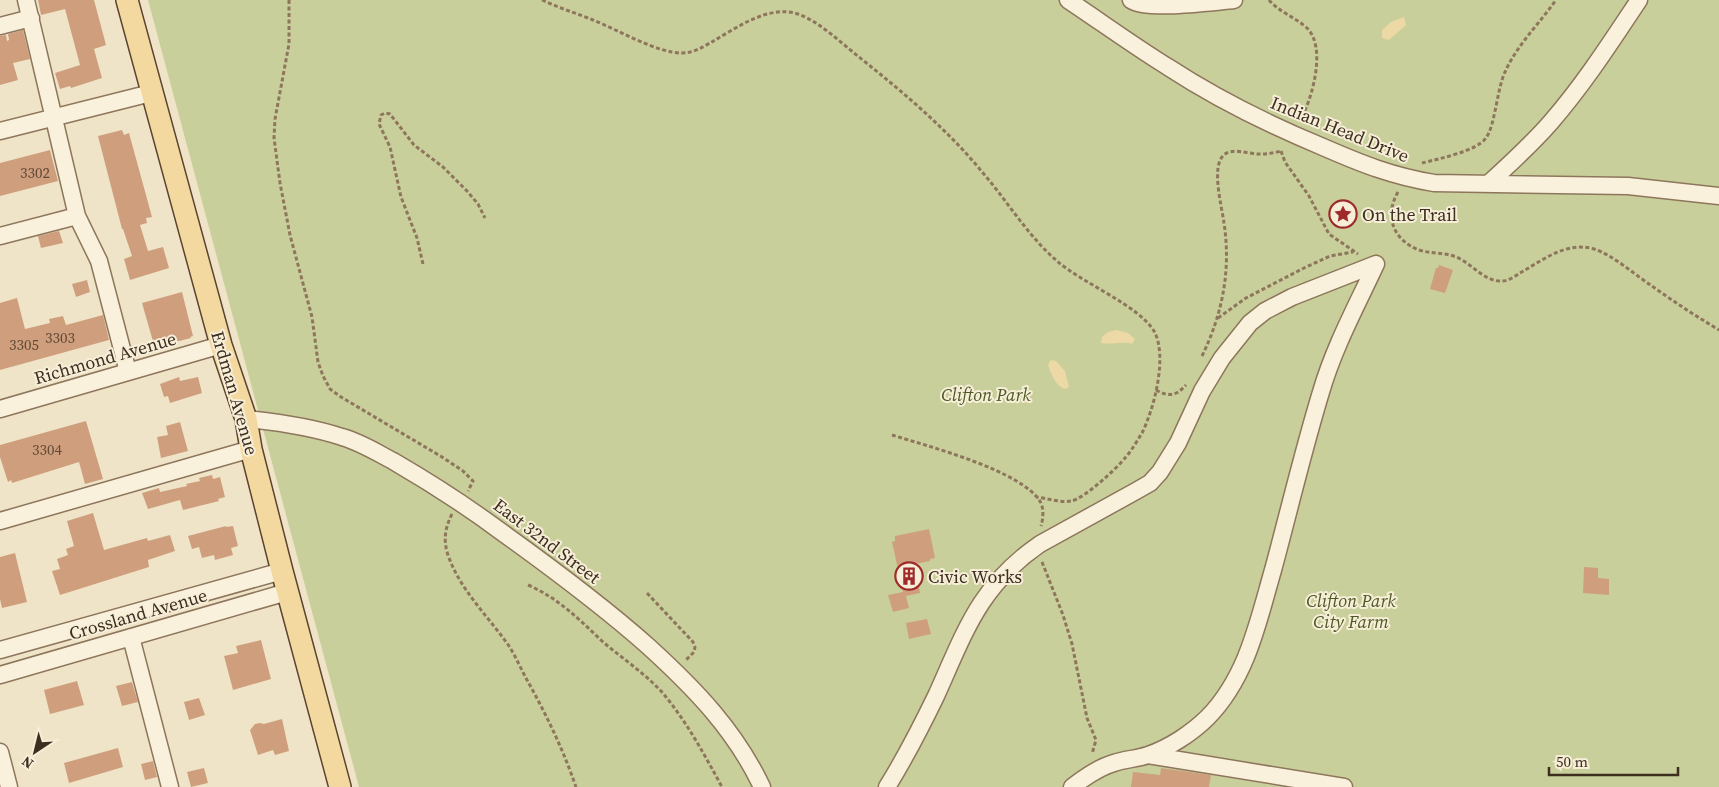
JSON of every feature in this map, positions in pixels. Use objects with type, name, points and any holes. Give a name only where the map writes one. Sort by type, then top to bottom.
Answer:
[{"type":"main road","name":"Erdman Avenue","points":[[127,0],[151,93],[222,345],[246,419],[251,449],[287,592],[340,787]]},
{"type":"street","points":[[26,0],[77,216],[99,261],[128,372]]},
{"type":"street","name":"Indian Head Drive","points":[[1068,0],[1169,68],[1228,102],[1292,134],[1376,169],[1434,183],[1628,186],[1719,196]]},
{"type":"street","points":[[1131,0],[1135,3],[1155,5],[1212,3],[1234,0]]},
{"type":"street","points":[[1488,184],[1556,116],[1589,73],[1639,0]]},
{"type":"street","points":[[0,26],[30,18]]},
{"type":"street","points":[[0,131],[151,93]]},
{"type":"street","points":[[0,236],[77,216]]},
{"type":"street","points":[[1072,787],[1086,776],[1113,763],[1148,755],[1186,735],[1207,718],[1223,699],[1244,662],[1253,641],[1321,390],[1338,345],[1376,264]]},
{"type":"street","points":[[887,787],[920,729],[975,612],[1008,569],[1040,544],[1150,483],[1169,459],[1202,391],[1222,358],[1250,323],[1265,311],[1292,297],[1376,264]]},
{"type":"street","name":"Richmond Avenue","points":[[0,409],[222,345]]},
{"type":"street","name":"East 32nd Street","points":[[246,419],[286,424],[342,437],[369,448],[460,502],[557,572],[615,617],[676,671],[701,696],[721,721],[741,749],[762,787]]},
{"type":"street","points":[[0,521],[251,449]]},
{"type":"street","name":"Crossland Avenue","points":[[0,650],[282,571]]},
{"type":"street","name":"Crossland Avenue","points":[[0,675],[287,592]]},
{"type":"street","points":[[131,637],[170,787]]},
{"type":"street","points":[[0,752],[10,787]]},
{"type":"street","points":[[1148,755],[1344,787]]},
{"type":"path","points":[[289,0],[289,44],[275,120],[274,138],[280,183],[294,251],[312,317],[320,369],[330,388],[340,397],[435,453],[473,481],[446,527],[444,540],[448,553],[454,570],[467,592],[510,648],[558,738],[576,787]]},
{"type":"path","points":[[542,0],[557,8],[592,19],[655,46],[683,53],[695,51],[747,22],[772,13],[786,11],[801,15],[815,23],[911,98],[946,131],[984,173],[1043,248],[1060,264],[1081,279],[1122,303],[1153,329],[1159,342],[1160,357],[1156,390],[1144,428],[1125,458],[1112,472],[1078,499],[1070,501],[1036,497]]},
{"type":"path","points":[[1269,0],[1281,11],[1307,28],[1314,37],[1316,47],[1316,63],[1306,111],[1281,151]]},
{"type":"path","points":[[423,264],[417,238],[401,197],[390,147],[379,124],[381,116],[385,113],[390,114],[414,145],[461,184],[478,204],[485,218]]},
{"type":"path","points":[[1200,360],[1218,318],[1224,292],[1227,263],[1218,163],[1227,152],[1236,151],[1256,154],[1281,151]]},
{"type":"path","points":[[1281,151],[1286,162],[1309,196],[1329,234],[1354,252],[1376,264]]},
{"type":"path","points":[[1218,318],[1246,298],[1304,268],[1330,256],[1354,252]]},
{"type":"path","points":[[1156,390],[1173,395],[1181,391],[1188,382]]},
{"type":"path","points":[[528,585],[546,593],[576,616],[659,690],[689,728],[722,787]]},
{"type":"path","points":[[647,593],[686,633],[695,647],[694,652],[659,690]]},
{"type":"green space","name":"Clifton Park","points":[[148,0],[1719,0],[1719,787],[359,787]]},
{"type":"sand","points":[[1404,17],[1406,25],[1389,40],[1382,38],[1382,30],[1391,22]]},
{"type":"sand","points":[[1117,330],[1128,333],[1135,339],[1132,344],[1101,343],[1102,337],[1108,332]]},
{"type":"sand","points":[[1051,360],[1056,361],[1065,371],[1069,387],[1065,389],[1056,382],[1048,365]]},
{"type":"building","points":[[38,0],[94,0],[106,45],[94,49],[102,78],[71,88],[70,86],[60,89],[55,73],[80,65],[65,9],[41,15]]},
{"type":"building","points":[[23,30],[30,59],[13,63],[18,80],[0,85],[0,36],[6,35],[7,41],[9,40],[8,34]]},
{"type":"building","points":[[122,130],[124,135],[129,133],[152,217],[146,218],[147,223],[140,225],[148,251],[163,247],[169,268],[130,280],[124,259],[132,256],[122,229],[98,136]]},
{"type":"building","points":[[50,150],[58,181],[0,196],[0,163]]},
{"type":"building","points":[[59,231],[63,243],[41,248],[38,236]]},
{"type":"building","points":[[1439,265],[1453,270],[1445,293],[1430,289],[1436,268]]},
{"type":"building","points":[[87,280],[90,292],[76,297],[72,284]]},
{"type":"building","points":[[182,292],[193,336],[167,344],[166,342],[154,345],[142,303]]},
{"type":"building","points":[[17,298],[25,329],[50,323],[49,319],[63,316],[66,325],[103,315],[109,340],[0,370],[0,303]]},
{"type":"building","points":[[179,377],[180,381],[198,377],[202,393],[170,403],[168,396],[164,397],[160,384]]},
{"type":"building","points":[[86,421],[103,479],[85,484],[79,462],[12,483],[11,480],[8,482],[0,457],[0,445]]},
{"type":"building","points":[[180,422],[188,451],[161,458],[157,437],[168,435],[166,426]]},
{"type":"building","points":[[212,475],[213,479],[220,477],[225,497],[218,499],[219,501],[183,510],[180,500],[148,509],[142,493],[159,488],[160,492],[187,486],[186,484],[200,481],[199,478]]},
{"type":"building","points":[[93,513],[104,550],[147,538],[148,541],[170,535],[175,551],[148,560],[149,567],[60,595],[52,571],[60,569],[57,559],[68,555],[66,549],[74,546],[67,521]]},
{"type":"building","points":[[226,526],[233,526],[238,546],[231,548],[233,555],[215,560],[214,555],[202,558],[199,547],[192,549],[188,536]]},
{"type":"building","name":"Civic Works","points":[[929,529],[935,558],[915,564],[920,593],[906,596],[909,608],[893,612],[888,595],[903,592],[892,542],[895,541],[895,536]]},
{"type":"building","points":[[15,553],[27,602],[2,608],[0,599],[0,557]]},
{"type":"building","points":[[1584,567],[1598,568],[1598,578],[1609,579],[1609,595],[1583,593]]},
{"type":"building","points":[[927,619],[931,634],[909,639],[906,623]]},
{"type":"building","points":[[261,640],[271,679],[233,690],[224,656],[238,653],[236,646]]},
{"type":"building","points":[[77,681],[84,705],[50,714],[44,690]]},
{"type":"building","points":[[132,682],[138,702],[122,706],[116,686]]},
{"type":"building","points":[[199,698],[205,715],[189,720],[184,702]]},
{"type":"building","points":[[282,719],[289,751],[275,755],[273,750],[258,755],[250,730],[255,724],[264,724]]},
{"type":"building","points":[[118,748],[123,767],[69,783],[64,763]]},
{"type":"building","points":[[153,761],[157,777],[145,780],[141,764]]},
{"type":"building","points":[[204,768],[208,783],[191,787],[187,772]]},
{"type":"building","points":[[1161,768],[1211,775],[1209,787],[1131,787],[1133,772],[1160,775]]},
{"type":"place","name":"On the Trail","points":[[1343,214]]},
{"type":"place","name":"Civic Works","points":[[909,576]]},
{"type":"park label","name":"Clifton Park City Farm","points":[[1351,610]]}]
